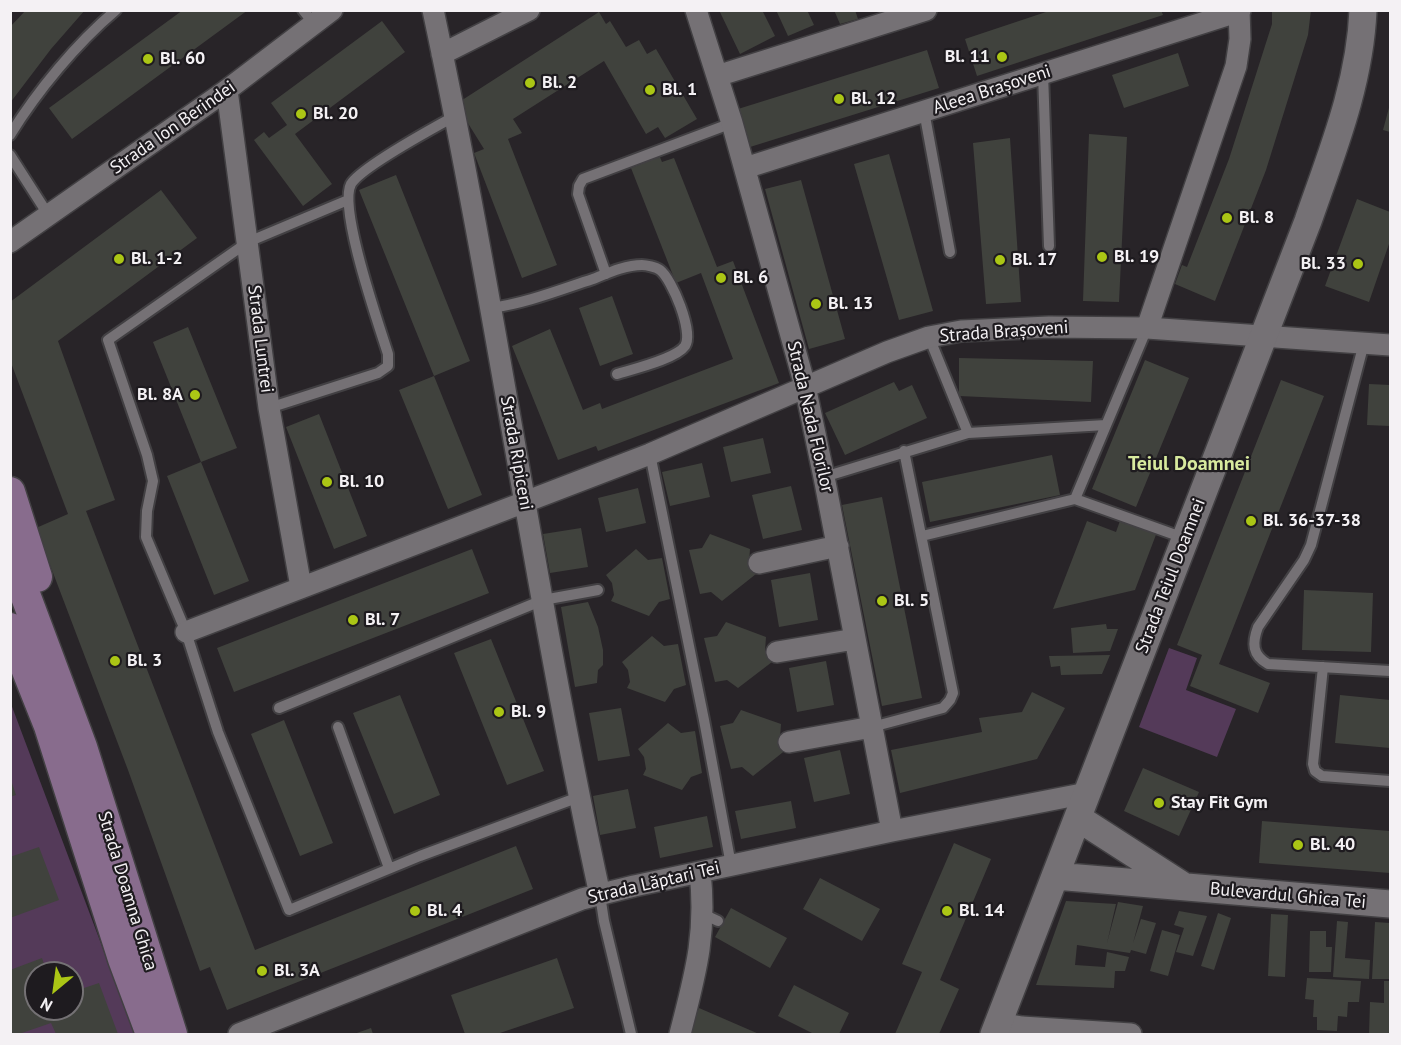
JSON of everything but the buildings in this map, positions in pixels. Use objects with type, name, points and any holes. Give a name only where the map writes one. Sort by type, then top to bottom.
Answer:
[{"type":"main road","name":"Strada Doamna Ghica","points":[[10,492],[72,675],[82,747],[172,1035]]},
{"type":"main road","points":[[10,554],[28,660]]},
{"type":"main road","points":[[10,628],[28,660]]},
{"type":"main road","name":"Strada Doamna Ghica","points":[[28,660],[82,747]]},
{"type":"main road","name":"Strada Doamna Ghica","points":[[28,660],[54,772],[75,805],[123,959],[151,1035]]},
{"type":"street","name":"Strada Ion Berindei","points":[[10,242],[227,90],[309,17],[332,10]]},
{"type":"street","name":"Strada Ripiceni","points":[[433,10],[491,308],[510,427],[579,797],[600,895]]},
{"type":"street","points":[[442,54],[529,10]]},
{"type":"street","name":"Strada Nada Florilor","points":[[696,10],[732,123],[805,386],[892,831]]},
{"type":"street","points":[[717,76],[926,10]]},
{"type":"street","name":"Strada Teiul Doamnei","points":[[997,1029],[1339,134],[1357,68],[1363,10]]},
{"type":"street","name":"Aleea Brașoveni","points":[[745,168],[1240,11],[1240,39],[1236,66],[1146,328]]},
{"type":"street","name":"Strada Luntrei","points":[[227,90],[269,408],[301,587]]},
{"type":"street","name":"Strada Brașoveni","points":[[525,503],[650,453],[887,352],[929,337],[961,331],[1038,327],[1146,328],[1390,345]]},
{"type":"street","points":[[186,632],[525,503]]},
{"type":"street","points":[[759,563],[838,546]]},
{"type":"street","points":[[777,652],[855,639]]},
{"type":"street","points":[[789,742],[872,727]]},
{"type":"street","name":"Strada Lăptari Tei","points":[[239,1035],[582,899],[892,831],[1087,793]]},
{"type":"street","name":"Bulevardul Ghica Tei","points":[[1078,818],[1186,887]]},
{"type":"street","points":[[680,1035],[711,917],[700,872]]},
{"type":"street","name":"Bulevardul Ghica Tei","points":[[1055,876],[1390,904]]},
{"type":"street","points":[[997,1029],[1022,1027],[1131,1035]]},
{"type":"lane","points":[[10,135],[28,105],[96,27],[116,10]]},
{"type":"lane","points":[[1043,73],[1049,246]]},
{"type":"lane","points":[[924,111],[950,252]]},
{"type":"lane","points":[[269,408],[378,373],[388,366],[388,354],[360,262],[348,200],[351,184],[361,172],[455,116]]},
{"type":"lane","points":[[606,274],[578,194],[583,179],[732,123]]},
{"type":"lane","points":[[10,155],[49,216]]},
{"type":"lane","points":[[348,200],[248,242],[108,340],[147,455],[153,481],[147,511],[146,537],[186,632],[218,732],[289,910],[389,868],[579,797]]},
{"type":"lane","points":[[491,308],[531,300],[606,274],[643,265],[659,269],[670,282],[685,320],[688,333],[685,346],[671,356],[617,374]]},
{"type":"lane","name":"Aleea Brașoveni","points":[[1075,499],[1146,328]]},
{"type":"lane","points":[[929,337],[968,433]]},
{"type":"lane","points":[[1364,343],[1311,545],[1304,561],[1258,627],[1254,638],[1255,651],[1260,659],[1268,664],[1390,671]]},
{"type":"lane","points":[[824,477],[968,433],[1106,425]]},
{"type":"lane","points":[[872,727],[943,708],[953,693],[904,451]]},
{"type":"lane","points":[[650,453],[731,865]]},
{"type":"lane","points":[[922,536],[1075,499],[1185,539]]},
{"type":"lane","points":[[279,708],[543,600],[598,590]]},
{"type":"lane","points":[[1323,667],[1313,764],[1315,771],[1322,776],[1390,781]]},
{"type":"lane","points":[[338,727],[389,868]]},
{"type":"lane","points":[[600,895],[631,1035]]},
{"type":"shaded area","points":[[1169,648],[1197,658],[1186,690],[1236,709],[1217,757],[1139,727]]},
{"type":"shaded area","points":[[11,704],[135,1034],[11,1034]]},
{"type":"place","name":"Bl. 11","points":[[1002,57]]},
{"type":"place","name":"Bl. 60","points":[[148,59]]},
{"type":"place","name":"Bl. 2","points":[[530,83]]},
{"type":"place","name":"Bl. 1","points":[[650,90]]},
{"type":"place","name":"Bl. 12","points":[[839,99]]},
{"type":"place","name":"Bl. 20","points":[[301,114]]},
{"type":"place","name":"Bl. 8","points":[[1227,218]]},
{"type":"place","name":"Bl. 19","points":[[1102,257]]},
{"type":"place","name":"Bl. 1-2","points":[[119,259]]},
{"type":"place","name":"Bl. 17","points":[[1000,260]]},
{"type":"place","name":"Bl. 33","points":[[1358,264]]},
{"type":"place","name":"Bl. 6","points":[[721,278]]},
{"type":"place","name":"Bl. 13","points":[[816,304]]},
{"type":"place","name":"Bl. 8A","points":[[195,395]]},
{"type":"place","name":"Bl. 10","points":[[327,482]]},
{"type":"place","name":"Bl. 36-37-38","points":[[1251,521]]},
{"type":"place","name":"Bl. 5","points":[[882,601]]},
{"type":"place","name":"Bl. 7","points":[[353,620]]},
{"type":"place","name":"Bl. 3","points":[[115,661]]},
{"type":"place","name":"Bl. 9","points":[[499,712]]},
{"type":"place","name":"Stay Fit Gym","points":[[1159,803]]},
{"type":"place","name":"Bl. 40","points":[[1298,845]]},
{"type":"place","name":"Bl. 4","points":[[415,911]]},
{"type":"place","name":"Bl. 14","points":[[947,911]]},
{"type":"place","name":"Bl. 3A","points":[[262,971]]},
{"type":"district","name":"Teiul Doamnei","points":[[1189,464]]}]
